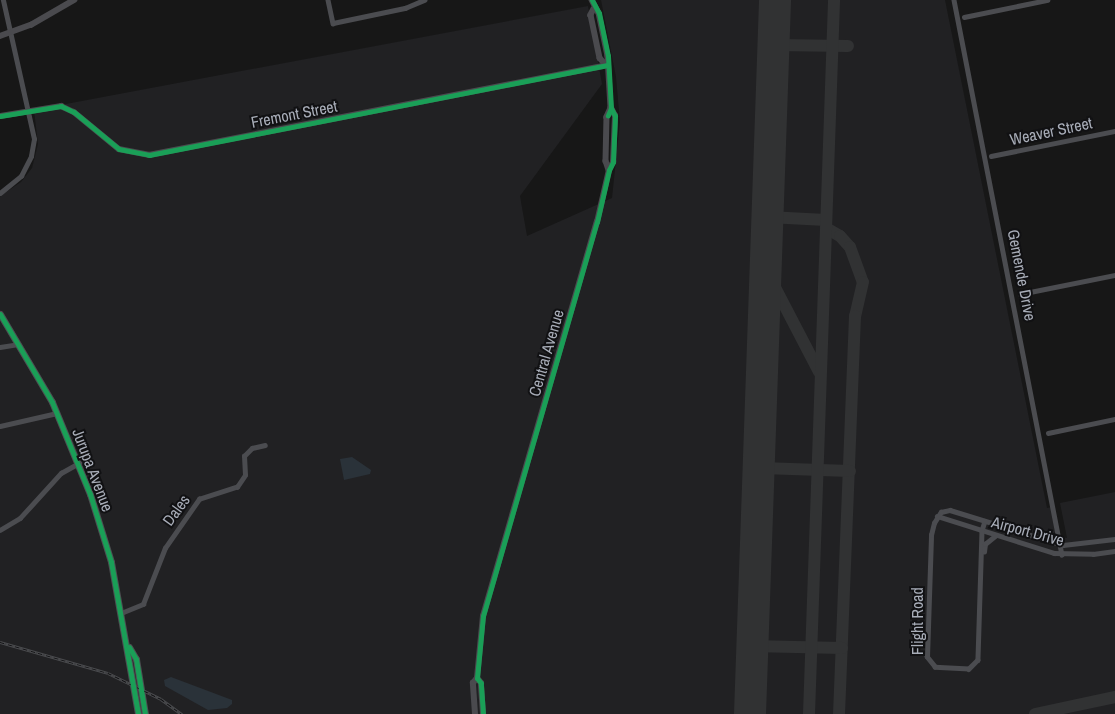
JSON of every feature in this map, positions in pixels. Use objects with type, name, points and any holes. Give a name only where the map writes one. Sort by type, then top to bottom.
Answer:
[{"type":"main road","points":[[0,36],[11,34],[51,15],[74,0]]},
{"type":"main road","name":"Central Avenue","points":[[475,714],[473,682],[477,678],[478,650],[488,596],[597,222],[608,170],[606,161],[607,117],[611,108],[606,65],[608,56],[599,13],[594,9],[592,0]]},
{"type":"main road","name":"Fremont Street","points":[[0,116],[60,106],[74,112],[119,149],[149,155],[606,65]]},
{"type":"main road","name":"Jurupa Avenue","points":[[0,314],[19,343],[57,413],[79,463],[101,528],[129,648],[136,659],[145,714]]},
{"type":"main road","name":"Jurupa Avenue","points":[[129,648],[127,661],[138,714]]},
{"type":"main road","name":"Central Avenue","points":[[477,678],[481,683],[483,714]]},
{"type":"street","points":[[0,193],[21,176],[31,156],[34,133],[3,0]]},
{"type":"street","points":[[328,0],[333,23],[405,8],[424,0]]},
{"type":"street","name":"Gemende Drive","points":[[954,0],[1063,545],[1062,555]]},
{"type":"street","points":[[964,17],[1047,0]]},
{"type":"street","name":"Weaver Street","points":[[992,156],[1115,131]]},
{"type":"street","points":[[1020,294],[1115,275]]},
{"type":"street","points":[[0,347],[19,343]]},
{"type":"street","points":[[0,426],[57,413]]},
{"type":"street","points":[[1048,433],[1115,419]]},
{"type":"street","name":"Dales","points":[[121,612],[143,604],[165,548],[199,499],[237,487],[245,475],[244,456],[252,448],[265,446]]},
{"type":"street","points":[[0,530],[20,518],[61,474],[79,463]]},
{"type":"street","name":"Airport Drive","points":[[937,516],[945,510],[1063,545],[1115,540]]},
{"type":"street","name":"Airport Drive","points":[[937,516],[995,536],[1062,555],[1115,550]]},
{"type":"street","name":"Flight Road","points":[[937,516],[932,529],[928,657],[932,665],[969,669],[977,663],[982,531],[985,521]]},
{"type":"street","points":[[982,568],[985,544],[995,536]]},
{"type":"shaded area","points":[[601,0],[945,0],[1047,508],[1052,507],[1055,532],[1052,536],[1067,538],[1060,503],[1115,492],[1115,714],[0,714],[0,196],[21,182],[32,168],[38,144],[34,110],[588,6],[602,84],[520,196],[527,236],[612,198],[620,122],[616,77]]},
{"type":"shaded area","points":[[352,457],[371,470],[370,474],[344,480],[340,459]]},
{"type":"shaded area","points":[[171,677],[232,700],[232,704],[227,708],[208,710],[165,686],[164,680]]},
{"type":"taxiway","points":[[809,714],[834,0]]},
{"type":"taxiway","points":[[774,45],[848,46]]},
{"type":"taxiway","points":[[768,217],[826,220]]},
{"type":"taxiway","points":[[826,228],[840,236],[850,247],[863,282],[855,316],[839,714]]},
{"type":"taxiway","points":[[766,270],[819,372]]},
{"type":"taxiway","points":[[759,468],[850,471]]},
{"type":"taxiway","points":[[752,646],[842,648]]},
{"type":"taxiway","points":[[1035,714],[1115,697]]},
{"type":"runway","points":[[750,714],[775,0]]},
{"type":"railway","points":[[0,642],[108,673],[161,699],[182,714]]},
{"type":"cycle path","points":[[592,0],[599,13],[608,56],[611,108],[608,115]]},
{"type":"cycle path","points":[[0,116],[61,106],[74,112],[119,149],[149,155],[606,65]]},
{"type":"cycle path","points":[[483,714],[481,683],[477,678],[483,616],[597,222],[609,170],[613,162],[615,116],[611,108]]},
{"type":"cycle path","points":[[0,314],[52,402],[90,494],[111,562],[138,714]]},
{"type":"cycle path","points":[[129,647],[136,659],[145,714]]}]
